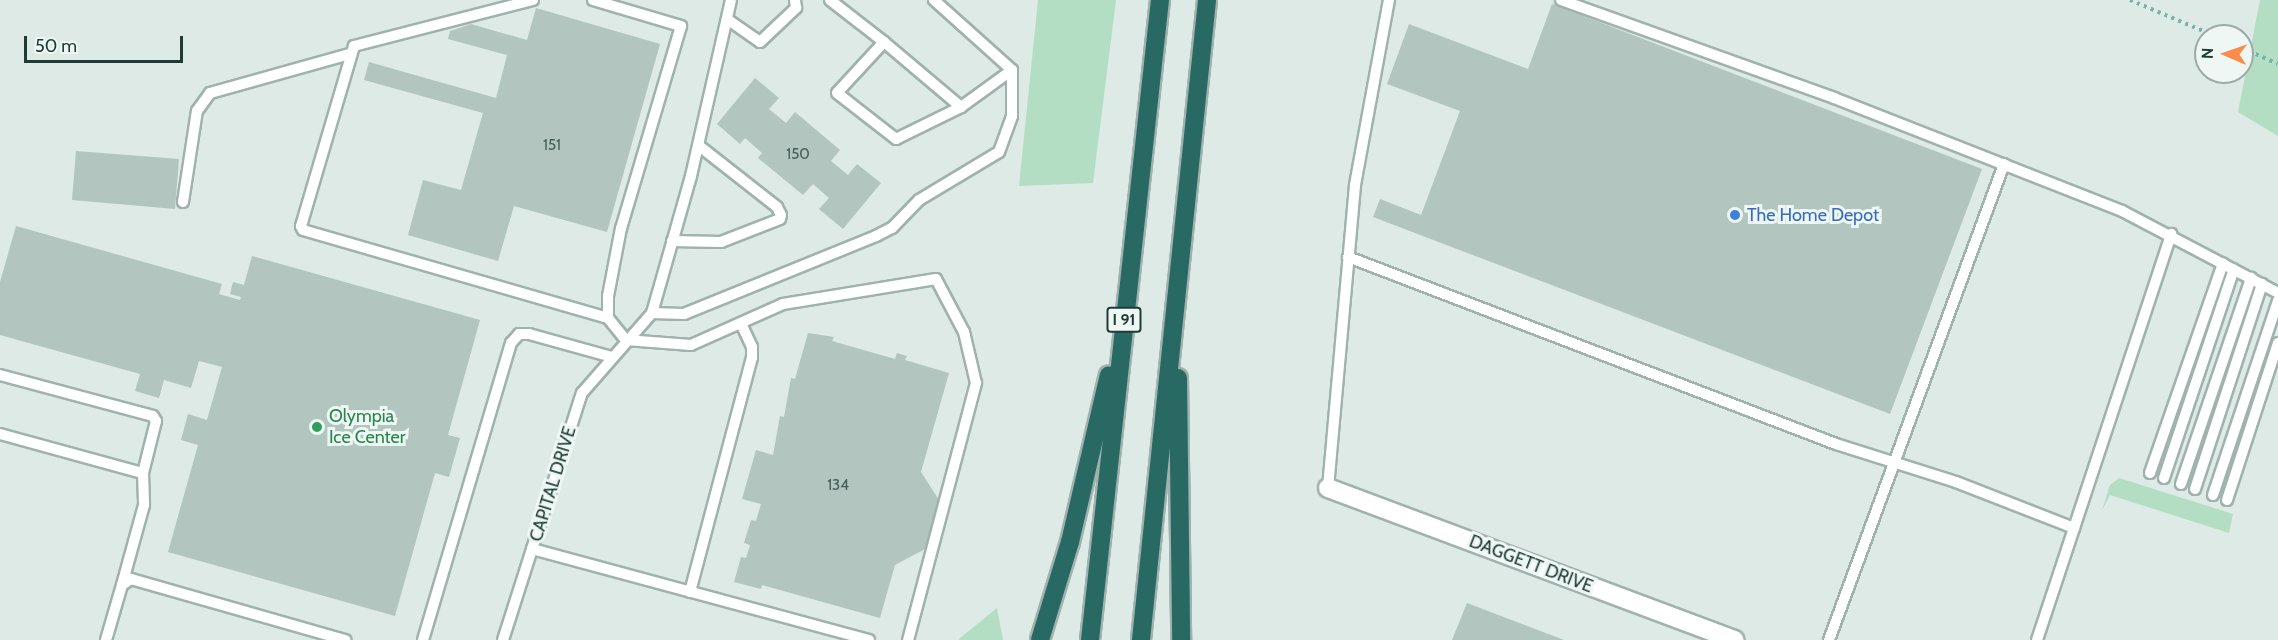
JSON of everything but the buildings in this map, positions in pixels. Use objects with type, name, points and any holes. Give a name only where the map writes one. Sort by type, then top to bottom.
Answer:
[{"type":"highway","name":"I 91","points":[[1090,640],[1160,0]]},
{"type":"highway","points":[[1141,640],[1207,0]]},
{"type":"highway","points":[[1178,285],[1181,640]]},
{"type":"highway","points":[[1040,640],[1070,542],[1127,297]]},
{"type":"street","name":"DAGGETT DRIVE","points":[[1328,488],[1734,640]]},
{"type":"lane","points":[[533,0],[358,44],[351,54],[301,226],[303,230],[608,318],[626,340],[691,345],[783,304],[936,279],[964,332],[976,383],[908,640]]},
{"type":"lane","points":[[593,0],[681,26],[621,228],[608,318]]},
{"type":"lane","points":[[731,0],[698,145],[652,313],[684,314],[892,228],[919,200],[999,152],[1012,116],[1012,70],[934,0]]},
{"type":"lane","points":[[727,19],[760,42],[796,8],[795,0]]},
{"type":"lane","points":[[830,0],[961,107]]},
{"type":"lane","points":[[1328,488],[1355,185],[1389,0]]},
{"type":"lane","points":[[1561,0],[2004,164],[2171,234],[2278,293]]},
{"type":"lane","points":[[884,42],[837,93],[896,139],[961,107],[1012,70]]},
{"type":"lane","points":[[183,202],[197,111],[210,93],[351,54]]},
{"type":"lane","points":[[672,241],[721,242],[780,219],[781,215],[777,207],[698,145]]},
{"type":"lane","points":[[1829,640],[2004,164]]},
{"type":"lane","points":[[2037,640],[2171,234]]},
{"type":"lane","points":[[1348,257],[1836,444],[1896,462],[2074,528]]},
{"type":"lane","points":[[2150,473],[2223,263]]},
{"type":"lane","points":[[2164,478],[2234,269]]},
{"type":"lane","points":[[2181,484],[2251,278]]},
{"type":"lane","points":[[2195,489],[2262,284]]},
{"type":"lane","points":[[2213,495],[2278,301]]},
{"type":"lane","name":"CAPITAL DRIVE","points":[[503,640],[582,393],[652,313]]},
{"type":"lane","points":[[690,592],[752,358],[752,346],[741,323]]},
{"type":"lane","points":[[423,640],[511,343],[519,334],[529,333],[612,357]]},
{"type":"lane","points":[[2227,500],[2278,343]]},
{"type":"lane","points":[[0,375],[153,416],[156,421],[143,473],[144,505],[106,640]]},
{"type":"lane","points":[[0,434],[143,473]]},
{"type":"lane","points":[[532,549],[869,640]]},
{"type":"lane","points":[[122,585],[131,579],[145,582],[345,640]]},
{"type":"path","points":[[2130,0],[2194,27]]},
{"type":"path","points":[[2254,53],[2278,64]]},
{"type":"green space","points":[[1038,0],[1116,0],[1093,183],[1019,186]]},
{"type":"green space","points":[[2260,0],[2278,0],[2278,136],[2238,112],[2244,84],[2254,84],[2254,31]]},
{"type":"green space","points":[[2119,478],[2233,514],[2229,533],[2110,495],[2102,510],[2110,485]]},
{"type":"green space","points":[[997,608],[1003,640],[959,640],[960,638]]},
{"type":"place","name":"The Home Depot","points":[[1735,215]]},
{"type":"place","name":"Olympia Ice Center","points":[[317,427]]}]
